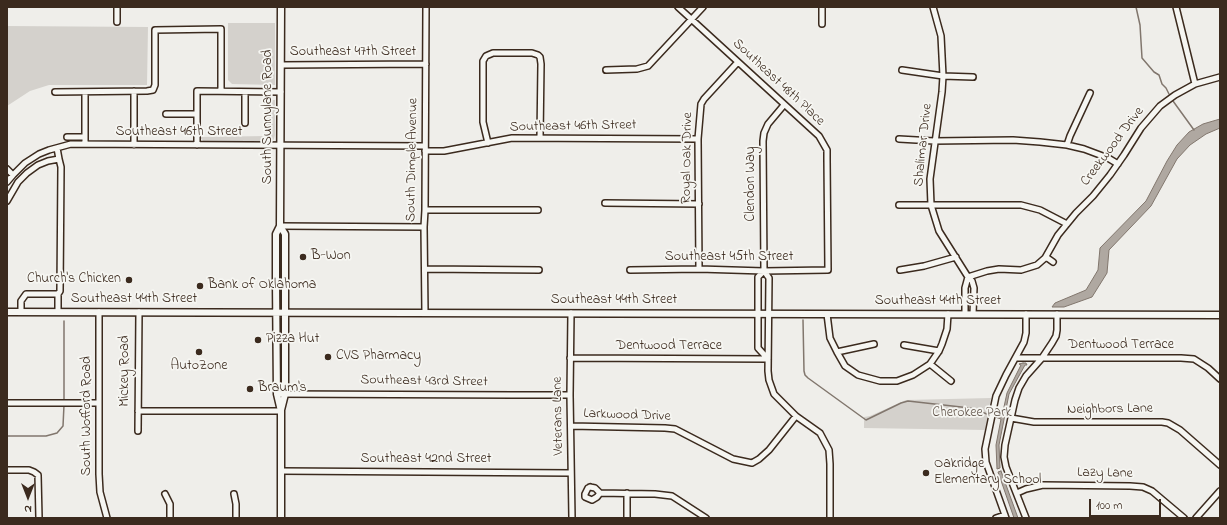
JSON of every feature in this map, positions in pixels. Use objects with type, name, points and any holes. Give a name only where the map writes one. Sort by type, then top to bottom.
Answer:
[{"type":"main road","name":"South Sunnylane Road","points":[[281,7],[280,226],[276,234],[277,394],[281,411]]},
{"type":"main road","name":"South Sunnylane Road","points":[[280,226],[285,234],[285,394],[281,411],[281,518]]},
{"type":"main road","name":"Southeast 44th Street","points":[[7,312],[1220,314]]},
{"type":"street","points":[[117,7],[117,22]]},
{"type":"street","name":"South Dimple Avenue","points":[[425,313],[424,227],[426,7]]},
{"type":"street","name":"Southeast 48th Place","points":[[678,7],[819,136],[827,150],[828,270]]},
{"type":"street","points":[[606,70],[637,69],[648,66],[703,7]]},
{"type":"street","points":[[822,7],[822,24]]},
{"type":"street","name":"Shalimar Drive","points":[[933,7],[941,36],[943,76],[930,179],[932,205],[939,230],[972,281],[974,288],[974,314]]},
{"type":"street","points":[[1176,7],[1195,84]]},
{"type":"street","points":[[55,92],[151,91],[155,88],[155,30],[214,29],[221,29],[221,91]]},
{"type":"street","points":[[488,143],[484,122],[483,61],[486,56],[494,53],[532,53],[538,55],[540,58],[540,138]]},
{"type":"street","name":"Royal Oak Drive","points":[[699,269],[698,138],[701,104],[704,98],[738,62]]},
{"type":"street","name":"Southeast 47th Street","points":[[280,65],[426,64]]},
{"type":"street","points":[[902,70],[943,76],[972,77]]},
{"type":"street","name":"Creekwood Drive","points":[[968,277],[986,271],[1021,270],[1037,265],[1046,257],[1058,235],[1076,212],[1093,196],[1118,164],[1141,128],[1154,113],[1166,101],[1195,84],[1220,77]]},
{"type":"street","points":[[134,91],[134,144]]},
{"type":"street","points":[[197,145],[197,91],[280,92]]},
{"type":"street","points":[[85,92],[85,144]]},
{"type":"street","points":[[245,92],[245,123]]},
{"type":"street","points":[[1067,145],[1090,93]]},
{"type":"street","name":"Clendon Way","points":[[784,104],[768,124],[764,133],[764,271],[769,278],[768,371],[769,380],[774,394],[796,416],[820,433],[829,450],[830,518]]},
{"type":"street","points":[[166,114],[197,114]]},
{"type":"street","points":[[67,136],[85,136]]},
{"type":"street","name":"Southeast 46th Street","points":[[7,182],[25,163],[39,154],[71,144],[281,146],[425,149],[444,151],[512,138],[698,138]]},
{"type":"street","points":[[899,139],[934,141],[1013,140],[1067,145],[1084,149],[1108,158],[1118,164]]},
{"type":"street","points":[[57,148],[61,167],[60,291],[58,294],[58,312]]},
{"type":"street","points":[[7,201],[18,182],[27,173],[38,165],[59,159]]},
{"type":"street","points":[[7,169],[13,175]]},
{"type":"street","points":[[605,204],[699,204]]},
{"type":"street","points":[[899,205],[1021,205],[1040,210],[1067,224]]},
{"type":"street","points":[[425,210],[538,210]]},
{"type":"street","points":[[280,226],[424,227]]},
{"type":"street","points":[[900,270],[923,266],[956,257]]},
{"type":"street","points":[[1046,257],[1053,262]]},
{"type":"street","points":[[425,269],[538,270]]},
{"type":"street","name":"Southeast 45th Street","points":[[630,270],[828,270]]},
{"type":"street","name":"Clendon Way","points":[[764,271],[758,277],[758,348],[768,360]]},
{"type":"street","points":[[965,314],[965,288],[968,277]]},
{"type":"street","points":[[21,312],[21,301],[26,294],[58,294]]},
{"type":"street","name":"South Wofford Road","points":[[99,312],[100,492],[107,518]]},
{"type":"street","name":"Mickey Road","points":[[138,431],[139,312]]},
{"type":"street","name":"Veterans Lane","points":[[571,313],[570,395],[572,518]]},
{"type":"street","points":[[827,314],[830,338],[836,352],[845,366],[858,375],[880,381],[897,381],[912,375],[930,364],[939,352],[947,329],[948,314]]},
{"type":"street","points":[[996,518],[1006,516],[986,462],[984,449],[996,396],[1024,342],[1026,333],[1026,314]]},
{"type":"street","points":[[1026,518],[1006,467],[1004,457],[1005,445],[1018,388],[1026,376],[1042,358],[1056,336],[1057,314]]},
{"type":"street","points":[[759,337],[769,337]]},
{"type":"street","points":[[836,352],[874,344]]},
{"type":"street","points":[[904,344],[939,352]]},
{"type":"street","name":"Dentwood Terrace","points":[[570,358],[768,360]]},
{"type":"street","name":"Dentwood Terrace","points":[[1016,358],[1181,358],[1194,360],[1204,365],[1220,379]]},
{"type":"street","points":[[930,364],[951,381]]},
{"type":"street","name":"Southeast 43rd Street","points":[[277,394],[570,395]]},
{"type":"street","points":[[7,402],[99,403]]},
{"type":"street","points":[[138,411],[281,411]]},
{"type":"street","name":"Larkwood Drive","points":[[571,426],[675,429],[733,460],[752,463],[759,460],[769,450],[796,416]]},
{"type":"street","name":"Neighbors Lane","points":[[1011,418],[1041,423],[1168,423],[1180,430],[1220,465]]},
{"type":"street","points":[[7,470],[29,470],[38,475],[39,518]]},
{"type":"street","name":"Southeast 42nd Street","points":[[281,471],[571,473]]},
{"type":"street","name":"Lazy Lane","points":[[1017,493],[1043,485],[1143,487],[1152,491],[1184,518]]},
{"type":"street","points":[[1196,518],[1220,491]]},
{"type":"street","points":[[600,493],[655,494],[672,496],[706,518]]},
{"type":"street","points":[[627,493],[627,518]]},
{"type":"street","points":[[165,494],[170,504],[170,518]]},
{"type":"street","points":[[234,494],[236,518]]},
{"type":"green space","points":[[228,23],[275,23],[275,85],[232,84],[228,80]]},
{"type":"green space","points":[[7,26],[148,27],[147,85],[49,85],[30,91],[7,106]]},
{"type":"green space","points":[[275,100],[275,135],[272,141],[203,141],[200,139],[201,137],[267,136],[267,114],[271,113],[267,112],[267,101]]},
{"type":"green space","name":"Cherokee Park","points":[[991,398],[985,430],[864,428],[864,417],[870,416],[906,400]]},
{"type":"shaded area","points":[[1220,119],[1220,128],[1206,134],[1190,145],[1177,159],[1151,206],[1109,250],[1107,273],[1092,297],[1064,307],[1052,307],[1055,303],[1086,290],[1098,270],[1100,248],[1146,201],[1177,145],[1189,132],[1203,124]]},
{"type":"shaded area","points":[[1026,363],[1027,365],[1025,365],[1009,394],[999,445],[1000,468],[997,469],[996,445],[1001,419],[995,417],[995,415],[1002,416],[1007,393],[1021,365],[1019,364]]},
{"type":"shaded area","points":[[1001,471],[1018,518],[1014,518],[998,472]]},
{"type":"waterway","points":[[1136,7],[1140,25],[1142,58],[1154,72],[1159,75],[1162,84],[1169,94]]},
{"type":"waterway","points":[[1173,101],[1194,130]]},
{"type":"waterway","points":[[803,320],[805,375],[866,420],[908,401],[970,408],[987,414]]},
{"type":"waterway","points":[[64,321],[64,402]]},
{"type":"waterway","points":[[7,436],[46,436],[57,433],[63,426],[64,405]]},
{"type":"place","name":"B-Won","points":[[303,257]]},
{"type":"place","name":"Church's Chicken","points":[[129,280]]},
{"type":"place","name":"Bank of Oklahoma","points":[[200,286]]},
{"type":"place","name":"Pizza Hut","points":[[258,340]]},
{"type":"place","name":"AutoZone","points":[[199,352]]},
{"type":"place","name":"CVS Pharmacy","points":[[328,357]]},
{"type":"place","name":"Braum's","points":[[250,389]]},
{"type":"place","name":"Oakridge Elementary School","points":[[926,473]]}]
